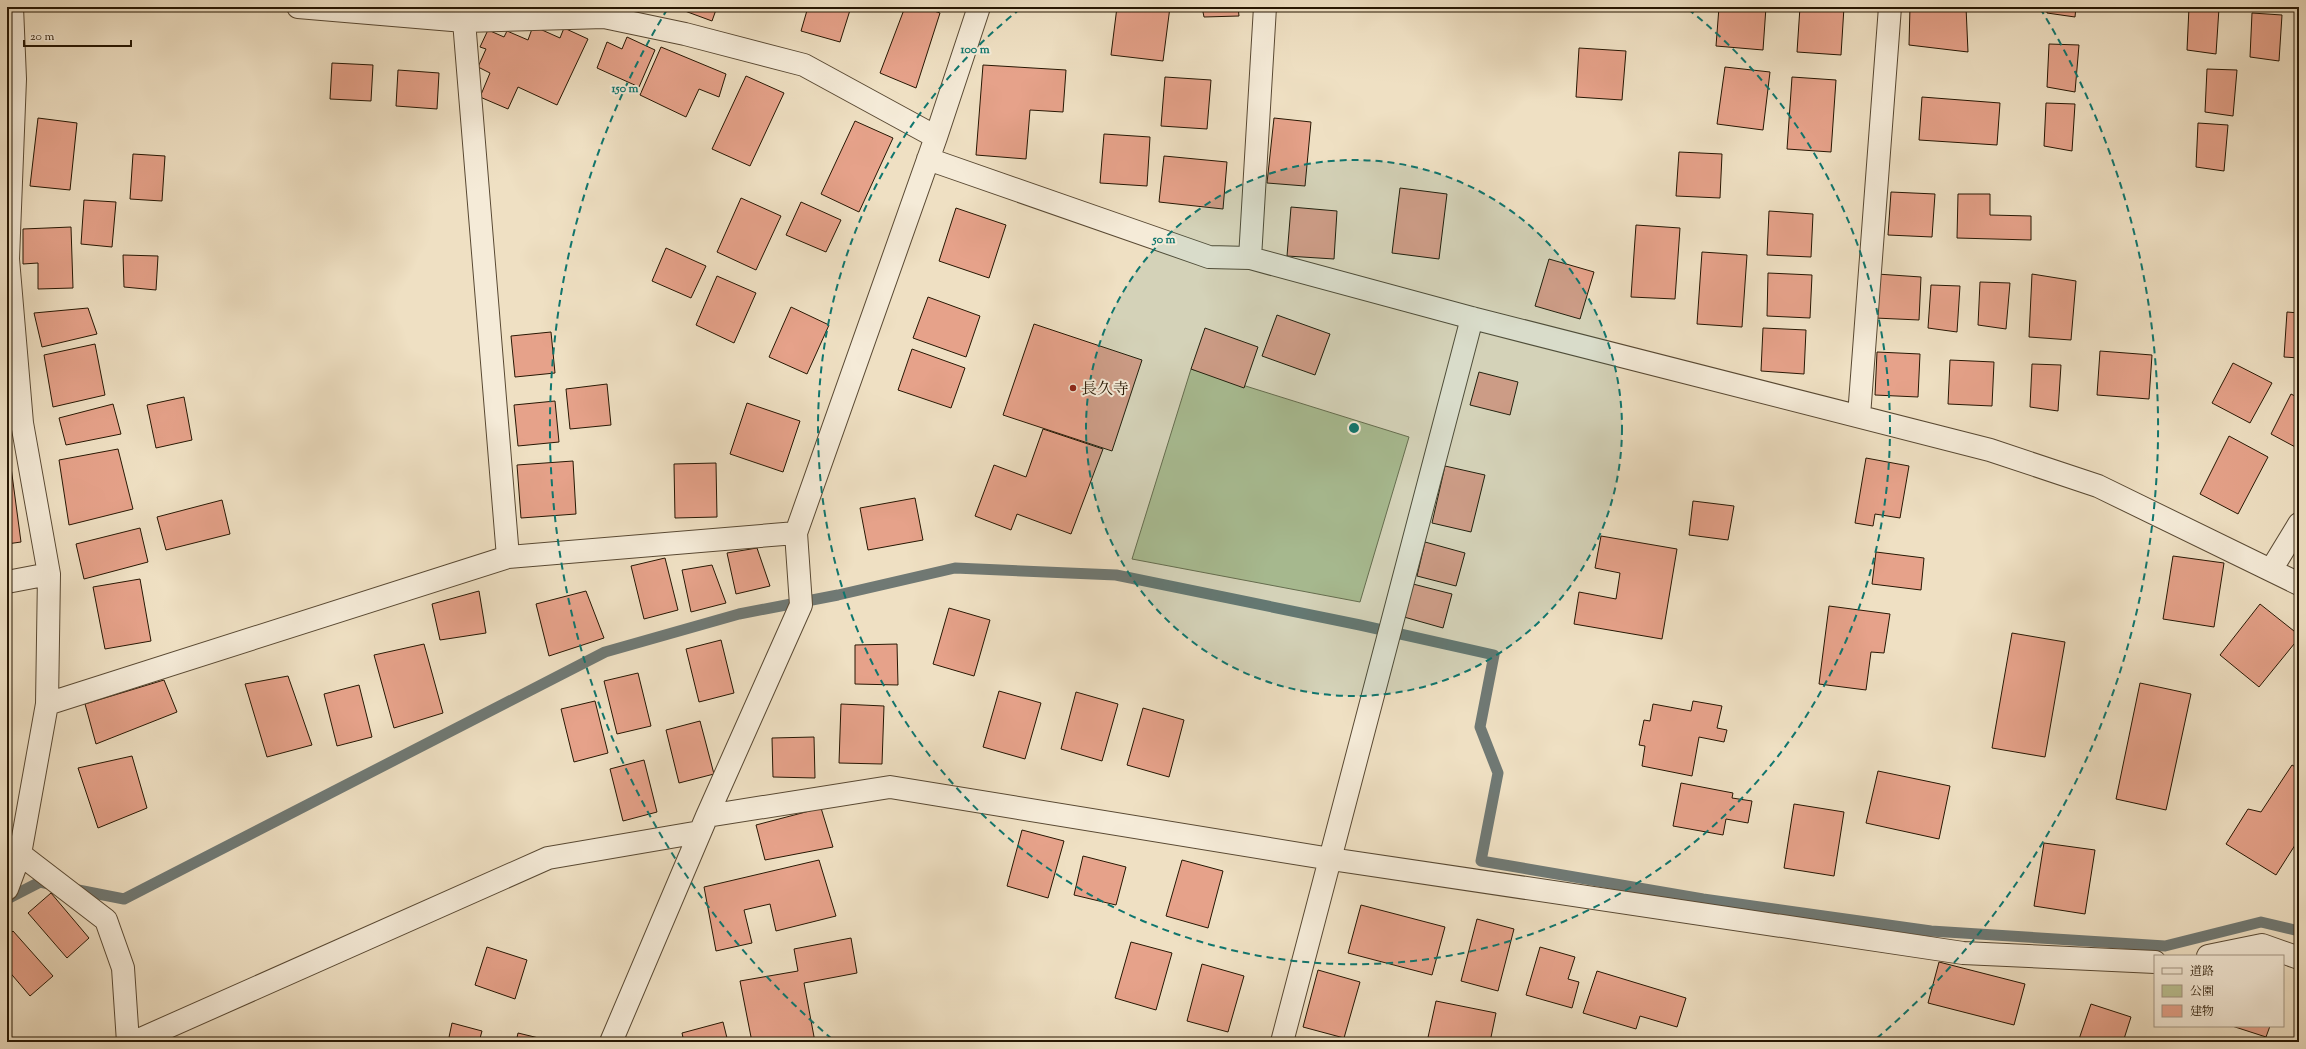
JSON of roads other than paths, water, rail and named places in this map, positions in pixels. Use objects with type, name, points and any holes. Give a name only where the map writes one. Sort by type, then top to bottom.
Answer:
[{"type":"street","points":[[7,889],[20,854],[47,704],[49,574],[22,423],[8,259],[12,7]]},
{"type":"street","points":[[298,7],[464,21],[604,17],[685,34],[804,65],[936,137]]},
{"type":"street","points":[[611,1042],[704,824],[801,605],[796,533],[936,137],[979,7]]},
{"type":"street","points":[[1250,258],[1265,7]]},
{"type":"street","points":[[1859,416],[1890,7]]},
{"type":"street","points":[[464,21],[508,557]]},
{"type":"street","points":[[928,159],[1208,257],[1250,258],[1472,318],[1990,450],[2098,486],[2299,584]]},
{"type":"street","points":[[1282,1042],[1472,318]]},
{"type":"street","points":[[2271,570],[2299,524]]},
{"type":"street","points":[[47,704],[508,557],[796,533]]},
{"type":"street","points":[[7,582],[49,574]]},
{"type":"street","points":[[134,1042],[548,858],[704,824],[890,787],[1331,859],[1963,953],[2154,962]]},
{"type":"street","points":[[20,854],[106,920],[123,968],[128,1042]]},
{"type":"street","points":[[2213,955],[2262,945],[2299,958]]},
{"type":"waterway","points":[[73,889],[124,899],[605,652],[739,614],[838,595],[955,568],[1116,575],[1360,625],[1494,655],[1480,727],[1498,773],[1481,861],[1703,899],[1931,931],[2165,946],[2261,922],[2299,931]]},
{"type":"waterway","points":[[7,899],[40,882],[54,885]]},
{"type":"place","name":"長久寺","points":[[1073,388]]}]
